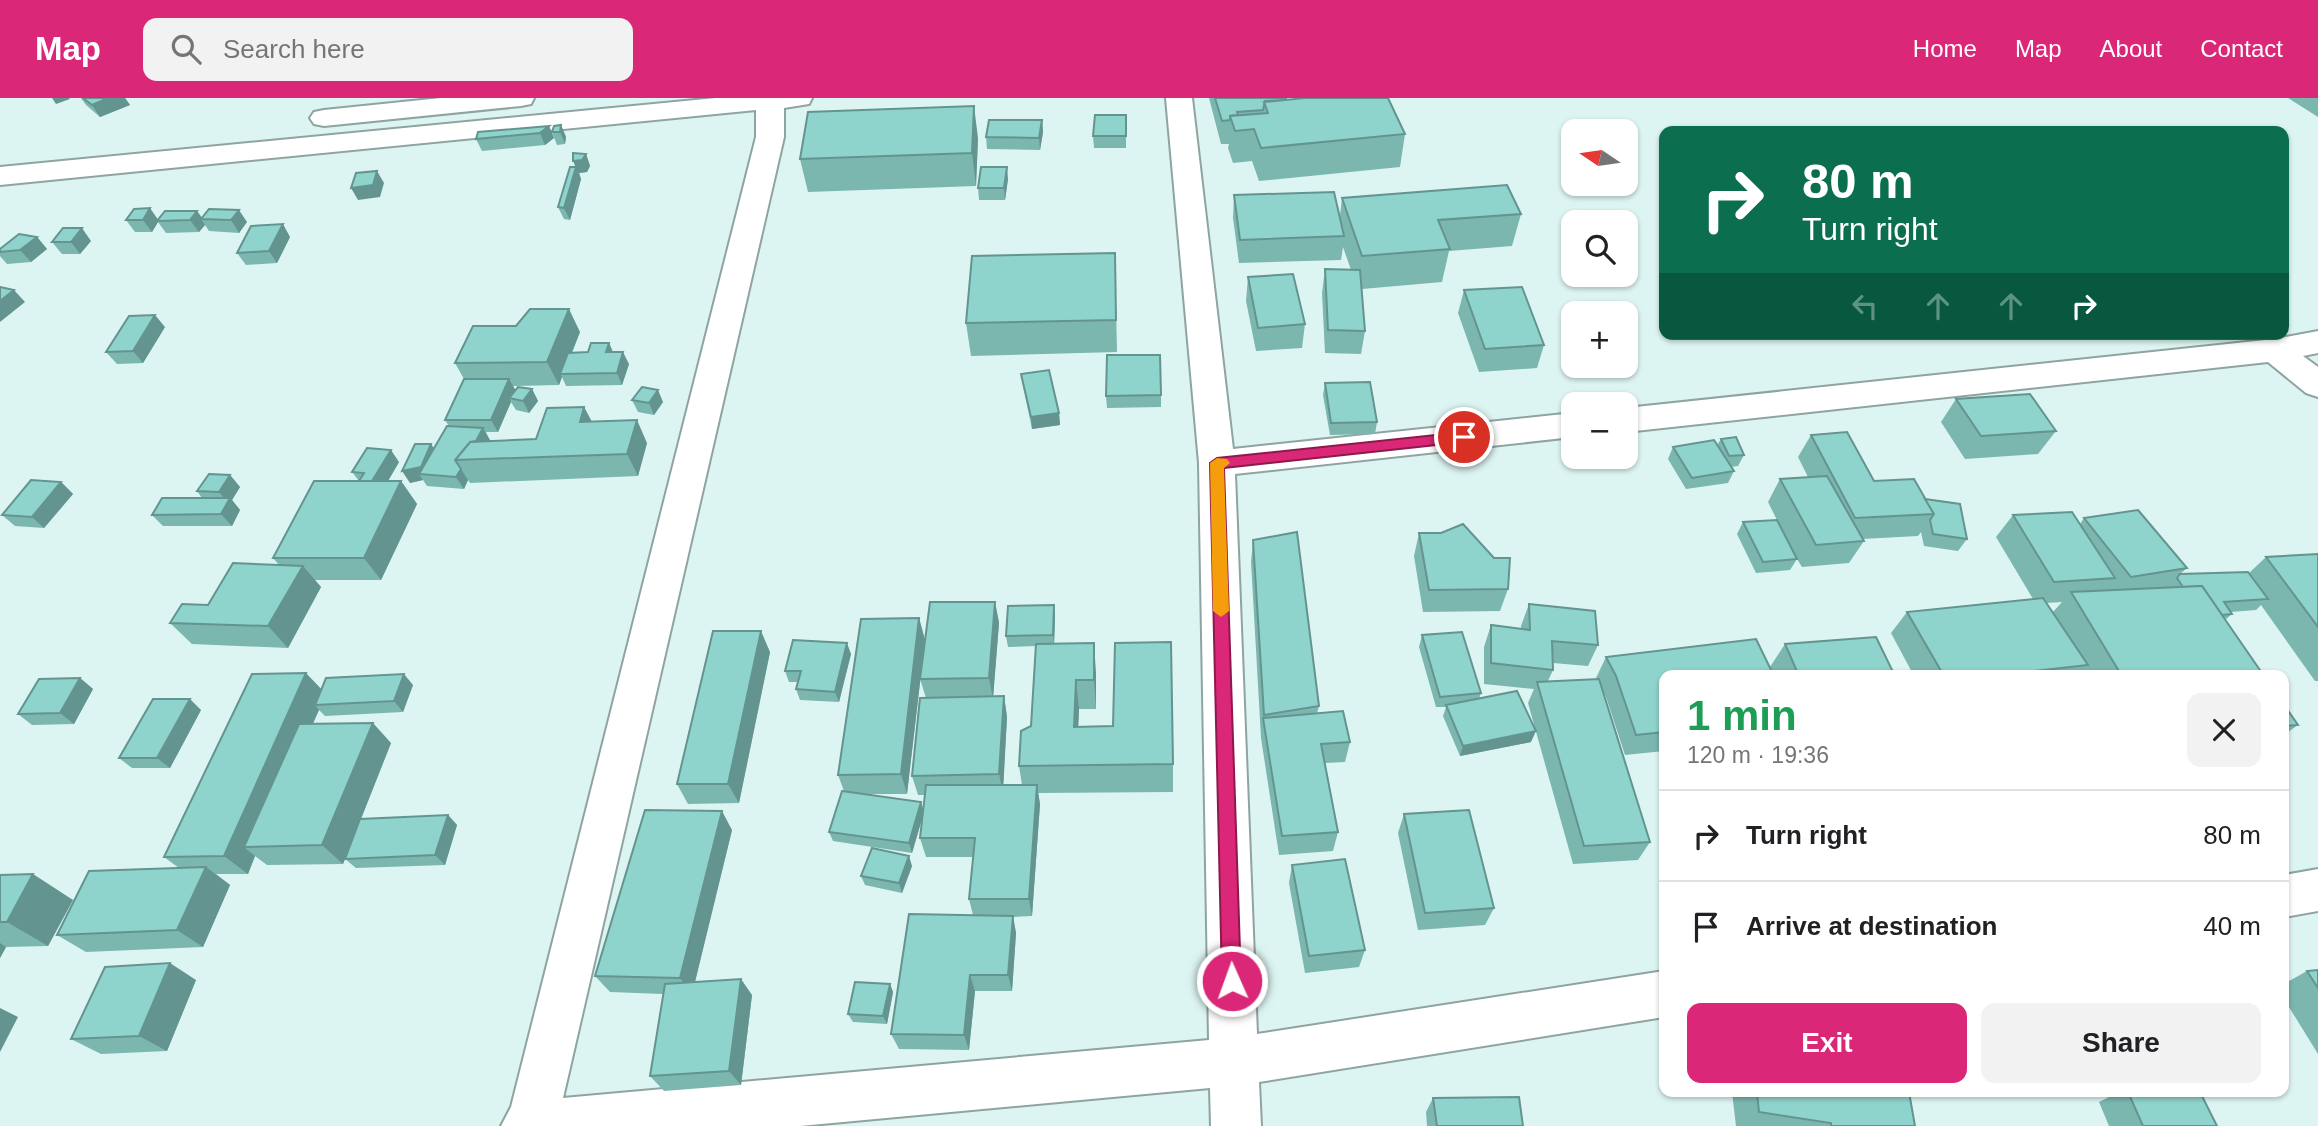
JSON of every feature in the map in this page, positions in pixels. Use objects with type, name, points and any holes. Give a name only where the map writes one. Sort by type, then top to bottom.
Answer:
[{"type":"street","points":[[0,150],[521,98]]},
{"type":"street","points":[[1178,98],[1217,463],[1236,1126]]},
{"type":"street","points":[[0,176],[785,99],[770,137],[531,1126]]},
{"type":"street","points":[[1638,419],[2275,350],[2318,342]]},
{"type":"street","points":[[2275,350],[2318,384]]},
{"type":"street","points":[[1217,463],[1561,426]]},
{"type":"street","points":[[2289,895],[2318,890]]},
{"type":"street","points":[[526,1126],[1234,1062],[1659,995]]},
{"type":"building","points":[[83,98],[108,98],[92,105]]},
{"type":"building","points":[[1215,98],[1286,100],[1265,101],[1263,110],[1237,112],[1238,115],[1230,116],[1230,120],[1222,121]]},
{"type":"building","points":[[1305,98],[1388,98],[1405,134],[1261,148],[1254,129],[1235,131],[1230,116],[1268,113],[1264,102]]},
{"type":"building","points":[[974,106],[972,153],[800,159],[808,112]]},
{"type":"building","points":[[1095,115],[1126,115],[1126,136],[1093,136]]},
{"type":"building","points":[[989,120],[1042,120],[1039,138],[986,137]]},
{"type":"building","points":[[561,125],[560,132],[552,132],[554,126]]},
{"type":"building","points":[[549,126],[540,133],[476,139],[478,132]]},
{"type":"building","points":[[573,153],[586,154],[582,160],[573,161]]},
{"type":"building","points":[[570,167],[576,167],[564,208],[558,207]]},
{"type":"building","points":[[981,167],[1007,167],[1004,188],[978,188]]},
{"type":"building","points":[[377,171],[373,185],[351,188],[356,173]]},
{"type":"building","points":[[1507,185],[1521,214],[1438,220],[1450,249],[1362,256],[1342,198]]},
{"type":"building","points":[[1334,192],[1344,236],[1240,240],[1234,195]]},
{"type":"building","points":[[150,208],[143,220],[126,220],[134,209]]},
{"type":"building","points":[[209,209],[239,210],[231,220],[201,219]]},
{"type":"building","points":[[165,211],[197,211],[190,220],[157,221]]},
{"type":"building","points":[[283,224],[269,251],[237,253],[251,226]]},
{"type":"building","points":[[63,228],[82,228],[71,242],[52,242]]},
{"type":"building","points":[[19,234],[37,237],[20,250],[0,252],[0,249]]},
{"type":"building","points":[[1115,253],[1116,320],[966,323],[972,256]]},
{"type":"building","points":[[1325,269],[1360,270],[1365,331],[1328,330]]},
{"type":"building","points":[[1293,274],[1305,324],[1258,328],[1248,277]]},
{"type":"building","points":[[0,287],[14,290],[0,301]]},
{"type":"building","points":[[1522,287],[1544,345],[1485,349],[1464,290]]},
{"type":"building","points":[[530,309],[569,309],[547,362],[455,363],[473,326],[516,326]]},
{"type":"building","points":[[155,315],[133,351],[106,352],[129,316]]},
{"type":"building","points":[[591,343],[609,343],[606,352],[623,352],[617,373],[560,374],[568,353],[588,352]]},
{"type":"building","points":[[1107,355],[1160,355],[1161,395],[1106,396]]},
{"type":"building","points":[[1049,370],[1059,413],[1031,417],[1021,374]]},
{"type":"building","points":[[464,379],[509,379],[491,420],[445,420]]},
{"type":"building","points":[[1370,382],[1377,422],[1331,423],[1325,383]]},
{"type":"building","points":[[518,387],[532,389],[523,401],[509,398]]},
{"type":"building","points":[[642,387],[658,390],[649,403],[632,400]]},
{"type":"building","points":[[2030,394],[2056,431],[1981,436],[1956,399]]},
{"type":"building","points":[[584,407],[580,422],[637,420],[627,454],[455,460],[470,442],[536,439],[547,408]]},
{"type":"building","points":[[447,426],[483,428],[476,441],[470,442],[455,460],[461,469],[456,477],[419,474]]},
{"type":"building","points":[[1847,432],[1874,481],[1914,479],[1934,514],[1855,518],[1811,435]]},
{"type":"building","points":[[1736,437],[1744,455],[1729,456],[1721,439]]},
{"type":"building","points":[[1714,440],[1734,471],[1692,478],[1673,447]]},
{"type":"building","points":[[415,444],[431,444],[421,467],[402,471]]},
{"type":"building","points":[[367,448],[391,450],[372,481],[359,481],[364,473],[352,472]]},
{"type":"building","points":[[209,474],[230,475],[219,492],[197,491]]},
{"type":"building","points":[[1827,476],[1864,541],[1816,545],[1780,479]]},
{"type":"building","points":[[31,480],[61,482],[32,517],[2,515]]},
{"type":"building","points":[[314,481],[401,481],[364,558],[273,558]]},
{"type":"building","points":[[162,498],[230,498],[221,514],[152,515]]},
{"type":"building","points":[[1925,499],[1960,504],[1967,539],[1933,534],[1930,520],[1934,514]]},
{"type":"building","points":[[2138,510],[2187,568],[2131,577],[2084,518]]},
{"type":"building","points":[[2072,512],[2115,578],[2054,582],[2013,515]]},
{"type":"building","points":[[1777,520],[1797,559],[1763,562],[1743,522]]},
{"type":"building","points":[[1463,524],[1494,558],[1510,558],[1508,589],[1429,590],[1419,533],[1441,533]]},
{"type":"building","points":[[1297,532],[1319,706],[1264,715],[1253,540]]},
{"type":"building","points":[[2318,554],[2318,627],[2266,557]]},
{"type":"building","points":[[233,563],[303,566],[268,626],[170,623],[182,604],[208,605]]},
{"type":"building","points":[[2248,572],[2268,599],[2224,602],[2232,614],[2222,615],[2202,586],[2183,587],[2177,578],[2180,574]]},
{"type":"building","points":[[2202,586],[2260,670],[2118,670],[2071,592]]},
{"type":"building","points":[[2043,598],[2088,665],[2043,670],[1941,670],[1907,612]]},
{"type":"building","points":[[930,602],[995,602],[989,678],[920,679]]},
{"type":"building","points":[[1529,604],[1595,611],[1598,645],[1552,641],[1553,670],[1491,663],[1491,625],[1530,630]]},
{"type":"building","points":[[1054,605],[1053,635],[1006,636],[1008,606]]},
{"type":"building","points":[[919,618],[901,774],[838,775],[861,619]]},
{"type":"building","points":[[713,631],[761,631],[728,784],[677,784]]},
{"type":"building","points":[[1462,632],[1481,693],[1440,697],[1422,635]]},
{"type":"building","points":[[1876,637],[1892,670],[1796,670],[1785,644]]},
{"type":"building","points":[[1756,639],[1771,670],[1659,670],[1659,733],[1636,735],[1616,676],[1606,657]]},
{"type":"building","points":[[793,640],[847,643],[835,692],[796,689],[801,671],[785,671]]},
{"type":"building","points":[[1171,642],[1173,764],[1019,766],[1021,731],[1031,726],[1036,644],[1094,643],[1094,680],[1076,680],[1074,727],[1113,726],[1115,643]]},
{"type":"building","points":[[306,673],[224,856],[164,857],[252,674]]},
{"type":"building","points":[[404,674],[394,701],[315,705],[326,678]]},
{"type":"building","points":[[80,678],[60,713],[18,714],[39,679]]},
{"type":"building","points":[[1599,679],[1650,842],[1584,846],[1537,682]]},
{"type":"building","points":[[1517,691],[1536,731],[1463,746],[1446,705]]},
{"type":"building","points":[[1004,696],[999,774],[912,776],[920,698]]},
{"type":"building","points":[[153,699],[190,699],[157,758],[119,758]]},
{"type":"building","points":[[1343,711],[1350,742],[1321,744],[1338,832],[1282,836],[1263,718]]},
{"type":"building","points":[[2289,712],[2298,725],[2289,726]]},
{"type":"building","points":[[373,723],[322,845],[244,847],[299,724]]},
{"type":"building","points":[[926,785],[1037,785],[1029,899],[969,899],[975,838],[920,838]]},
{"type":"building","points":[[842,791],[921,802],[909,843],[829,832]]},
{"type":"building","points":[[645,810],[722,811],[680,978],[595,976]]},
{"type":"building","points":[[1469,810],[1494,908],[1425,913],[1404,814]]},
{"type":"building","points":[[448,815],[435,855],[345,859],[360,819]]},
{"type":"building","points":[[872,848],[909,856],[899,883],[861,876]]},
{"type":"building","points":[[1345,859],[1365,950],[1309,956],[1292,865]]},
{"type":"building","points":[[206,867],[177,930],[57,935],[89,871]]},
{"type":"building","points":[[33,874],[7,922],[0,922],[0,875]]},
{"type":"building","points":[[909,914],[1013,916],[1008,975],[970,975],[964,1035],[891,1034]]},
{"type":"building","points":[[170,963],[139,1036],[71,1039],[105,967]]},
{"type":"building","points":[[2318,970],[2318,988],[2307,971]]},
{"type":"building","points":[[741,979],[729,1071],[650,1076],[665,984]]},
{"type":"building","points":[[855,982],[890,984],[883,1016],[848,1014]]},
{"type":"building","points":[[1519,1097],[1523,1126],[1437,1126],[1433,1098]]},
{"type":"building","points":[[1758,1097],[1910,1097],[1915,1126],[1831,1126],[1831,1123],[1759,1112]]},
{"type":"building","points":[[2130,1097],[2202,1097],[2217,1126],[2143,1126]]},
{"type":"slow traffic","points":[[1221,611],[1217,463],[1222,463]]},
{"type":"route","points":[[1232,981],[1217,463],[1464,437]]}]
